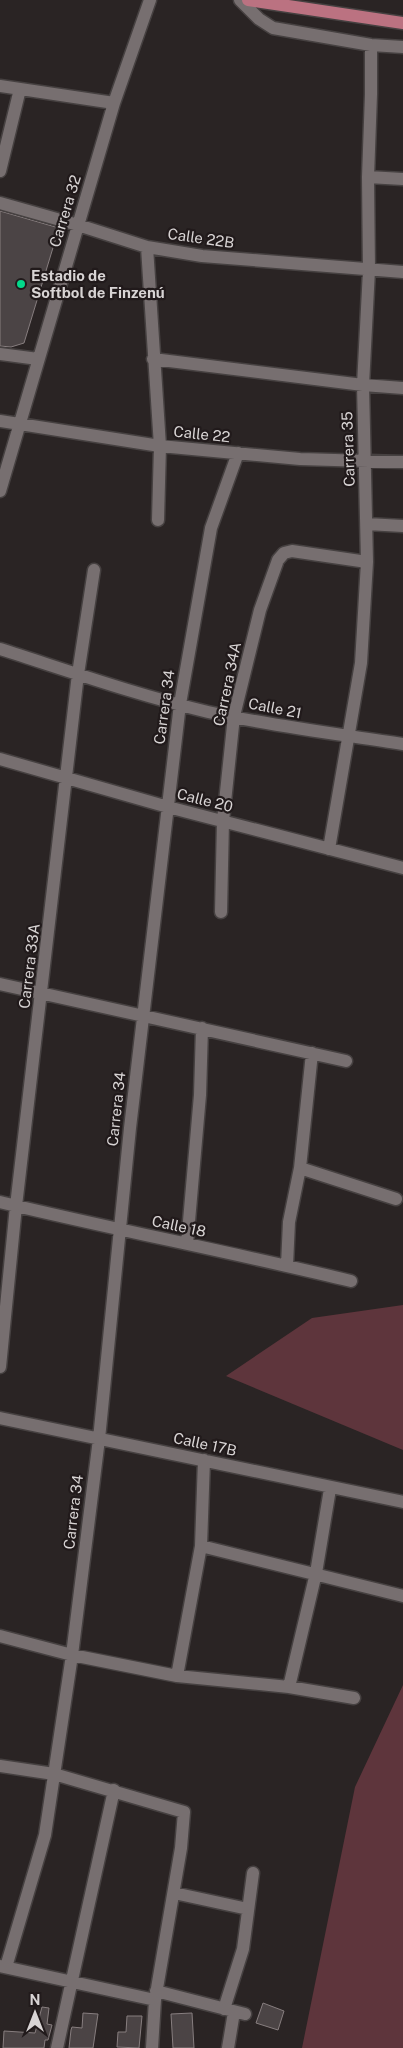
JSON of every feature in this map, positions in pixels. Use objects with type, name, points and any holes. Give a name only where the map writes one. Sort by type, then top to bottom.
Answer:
[{"type":"main road","points":[[248,0],[403,23]]},
{"type":"street","name":"Carrera 32","points":[[0,491],[18,424],[114,103],[150,0]]},
{"type":"street","points":[[240,0],[259,19],[273,28],[371,46],[403,47]]},
{"type":"street","name":"Carrera 35","points":[[329,849],[360,663],[367,562],[363,385],[368,270],[371,46]]},
{"type":"street","points":[[0,86],[114,103]]},
{"type":"street","points":[[0,171],[20,89]]},
{"type":"street","points":[[368,177],[403,179]]},
{"type":"street","name":"Calle 22B","points":[[0,203],[147,247],[202,256],[403,272]]},
{"type":"street","points":[[147,247],[160,446],[158,520]]},
{"type":"street","points":[[0,354],[38,359]]},
{"type":"street","points":[[153,359],[363,385],[403,388]]},
{"type":"street","name":"Calle 22","points":[[0,421],[160,446],[300,459],[403,462]]},
{"type":"street","name":"Carrera 34","points":[[3,1966],[45,1835],[72,1655],[98,1439],[180,704],[211,528],[238,453]]},
{"type":"street","points":[[367,524],[403,526]]},
{"type":"street","name":"Carrera 34A","points":[[220,912],[223,820],[234,716],[260,610],[278,560],[284,553],[292,551],[367,562]]},
{"type":"street","name":"Carrera 33A","points":[[0,1367],[16,1206],[78,674],[94,570]]},
{"type":"street","name":"Calle 21","points":[[0,649],[180,704],[288,728],[403,744]]},
{"type":"street","name":"Calle 20","points":[[0,759],[168,807],[403,868]]},
{"type":"street","points":[[0,984],[144,1014],[346,1061]]},
{"type":"street","points":[[187,1244],[200,1095],[202,1028]]},
{"type":"street","points":[[287,1265],[289,1222],[300,1168],[312,1053]]},
{"type":"street","points":[[300,1168],[396,1198]]},
{"type":"street","name":"Calle 18","points":[[0,1202],[120,1230],[287,1265],[351,1281]]},
{"type":"street","name":"Calle 17B","points":[[0,1418],[204,1460],[330,1489],[403,1502]]},
{"type":"street","points":[[177,1676],[201,1546],[204,1460]]},
{"type":"street","points":[[289,1687],[316,1573],[330,1489]]},
{"type":"street","points":[[201,1546],[403,1596]]},
{"type":"street","points":[[0,1636],[72,1655],[177,1676],[289,1687],[354,1698]]},
{"type":"street","points":[[0,1766],[54,1774],[184,1812],[181,1848],[156,1996],[152,2048]]},
{"type":"street","points":[[56,2048],[114,1790]]},
{"type":"street","points":[[228,2048],[253,1873]]},
{"type":"street","points":[[174,1893],[248,1909]]},
{"type":"street","points":[[3,1966],[234,2012]]},
{"type":"shaded area","points":[[403,1305],[403,1450],[226,1376],[312,1318]]},
{"type":"shaded area","points":[[403,1685],[403,2048],[302,2048],[355,1787]]},
{"type":"building","name":"Estadio de Softbol de Finzenú","points":[[0,211],[59,228],[24,343],[11,347],[0,346]]},
{"type":"building","points":[[263,2003],[284,2011],[278,2030],[256,2023]]},
{"type":"building","points":[[42,2007],[49,2008],[47,2024],[52,2025],[48,2040],[45,2040],[44,2048],[3,2048],[4,2031],[35,2033]]},
{"type":"building","points":[[83,2013],[98,2014],[93,2048],[69,2048],[72,2027],[82,2028]]},
{"type":"building","points":[[192,2013],[194,2048],[173,2048],[171,2014]]},
{"type":"building","points":[[127,2016],[142,2016],[139,2048],[117,2047],[118,2032],[126,2032]]},
{"type":"place","name":"Estadio de Softbol de Finzenú","points":[[21,284]]}]
